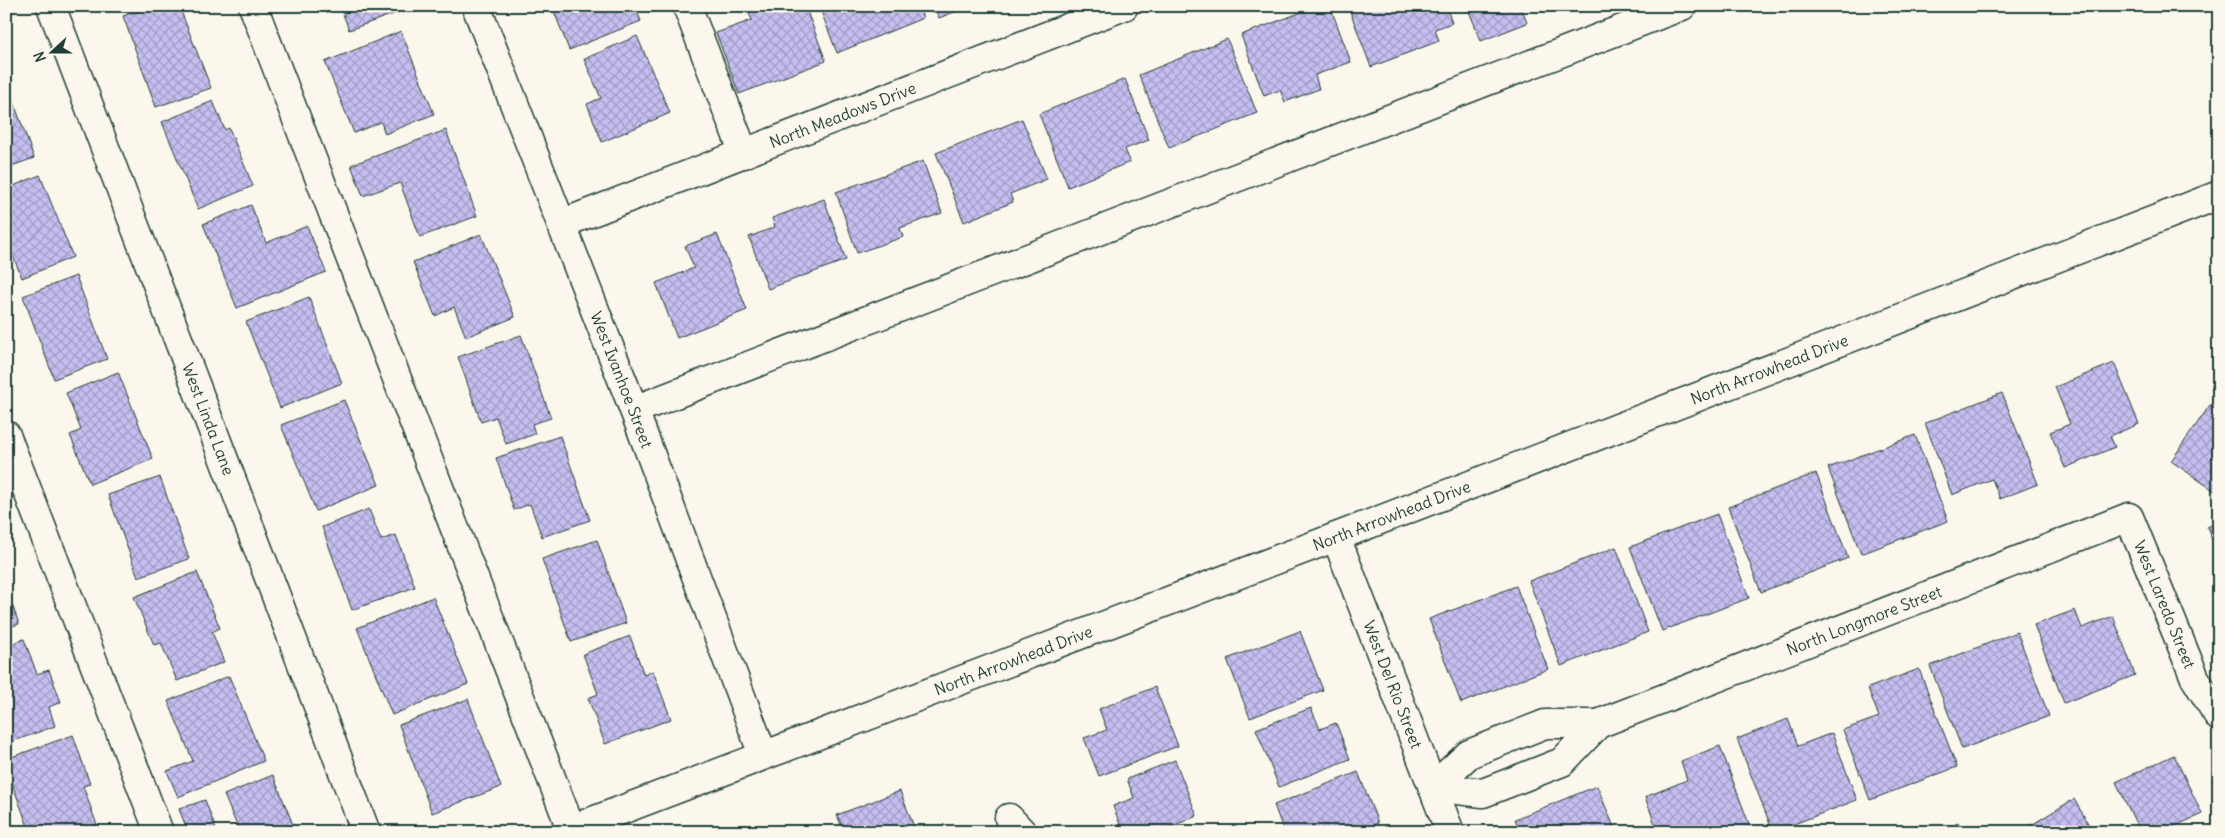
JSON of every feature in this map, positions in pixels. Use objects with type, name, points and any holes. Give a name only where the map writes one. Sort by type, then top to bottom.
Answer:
[{"type":"street","name":"West Linda Lane","points":[[51,6],[366,832]]},
{"type":"street","points":[[253,6],[567,830]]},
{"type":"street","name":"West Ivanhoe Street","points":[[476,6],[634,410],[763,755]]},
{"type":"street","points":[[686,6],[744,154]]},
{"type":"street","name":"North Meadows Drive","points":[[562,224],[1124,6]]},
{"type":"street","points":[[634,410],[1682,6]]},
{"type":"street","name":"North Arrowhead Drive","points":[[567,830],[1336,537],[2219,194]]},
{"type":"street","points":[[6,435],[159,832]]},
{"type":"street","name":"West Laredo Street","points":[[2129,517],[2195,678],[2219,717]]},
{"type":"street","name":"North Longmore Street","points":[[1433,788],[1469,754],[1545,724],[1598,724],[2129,517]]},
{"type":"street","name":"West Del Rio Street","points":[[1336,537],[1450,832]]},
{"type":"street","name":"North Longmore Street","points":[[1433,788],[1483,793],[1562,762],[1598,724]]},
{"type":"building","points":[[151,6],[179,6],[211,88],[156,107],[123,16]]},
{"type":"building","points":[[340,6],[397,6],[399,12],[349,30]]},
{"type":"building","points":[[552,6],[635,6],[641,21],[569,50]]},
{"type":"building","points":[[762,6],[805,6],[826,61],[739,94],[716,33],[752,20],[748,11]]},
{"type":"building","points":[[819,6],[918,6],[923,18],[837,53]]},
{"type":"building","points":[[934,6],[969,6],[939,18]]},
{"type":"building","points":[[1318,6],[1330,6],[1351,62],[1315,75],[1319,89],[1285,102],[1280,90],[1264,96],[1241,35]]},
{"type":"building","points":[[1348,6],[1446,6],[1452,23],[1435,29],[1439,41],[1371,67]]},
{"type":"building","points":[[1467,6],[1521,6],[1527,23],[1481,41]]},
{"type":"building","points":[[401,31],[434,114],[385,134],[381,122],[354,133],[325,62]]},
{"type":"building","points":[[637,36],[670,113],[602,142],[587,104],[601,98],[584,59]]},
{"type":"building","points":[[1227,39],[1257,113],[1169,148],[1139,75]]},
{"type":"building","points":[[1125,79],[1149,140],[1125,149],[1130,162],[1068,187],[1039,114]]},
{"type":"building","points":[[6,81],[34,158],[6,168]]},
{"type":"building","points":[[213,101],[225,130],[229,128],[253,186],[198,209],[162,122]]},
{"type":"building","points":[[1022,119],[1047,179],[1010,194],[1013,202],[964,222],[936,153]]},
{"type":"building","points":[[446,130],[477,216],[420,237],[400,183],[363,196],[351,165]]},
{"type":"building","points":[[923,161],[942,213],[900,228],[903,237],[857,253],[836,192]]},
{"type":"building","points":[[40,175],[73,257],[22,278],[6,239],[6,189]]},
{"type":"building","points":[[824,199],[846,260],[768,289],[749,237],[775,227],[772,218]]},
{"type":"building","points":[[251,205],[266,243],[307,226],[326,272],[237,308],[203,224]]},
{"type":"building","points":[[481,234],[515,317],[466,337],[454,307],[435,316],[413,262]]},
{"type":"building","points":[[717,234],[747,310],[677,338],[656,283],[694,268],[685,246]]},
{"type":"building","points":[[76,276],[107,359],[54,379],[23,296]]},
{"type":"building","points":[[309,297],[342,383],[280,408],[246,322]]},
{"type":"building","points":[[521,335],[551,418],[532,424],[535,434],[506,444],[496,417],[481,422],[458,357]]},
{"type":"building","points":[[2114,363],[2139,424],[2110,436],[2115,447],[2065,468],[2050,432],[2070,424],[2055,387]]},
{"type":"building","points":[[118,372],[153,459],[90,484],[70,435],[81,430],[66,393]]},
{"type":"building","points":[[2002,393],[2038,484],[2000,499],[1992,479],[1952,495],[1925,423]]},
{"type":"building","points":[[344,400],[379,485],[316,511],[281,425]]},
{"type":"building","points":[[2210,405],[2219,411],[2219,494],[2171,461]]},
{"type":"building","points":[[1915,435],[1948,521],[1861,554],[1828,468]]},
{"type":"building","points":[[560,436],[590,520],[542,537],[530,504],[514,510],[496,458]]},
{"type":"building","points":[[1816,473],[1848,558],[1761,592],[1728,507]]},
{"type":"building","points":[[160,477],[189,559],[138,577],[108,495]]},
{"type":"building","points":[[369,509],[381,540],[396,535],[415,587],[352,610],[322,527]]},
{"type":"building","points":[[1717,514],[1749,598],[1662,631],[1630,547]]},
{"type":"building","points":[[2219,522],[2219,556],[2207,527]]},
{"type":"building","points":[[597,540],[626,623],[571,642],[542,559]]},
{"type":"building","points":[[1616,547],[1648,632],[1561,666],[1529,581]]},
{"type":"building","points":[[197,572],[220,628],[212,632],[224,662],[177,681],[161,643],[154,645],[134,597]]},
{"type":"building","points":[[1516,586],[1548,669],[1461,703],[1429,619]]},
{"type":"building","points":[[6,587],[19,624],[6,628]]},
{"type":"building","points":[[433,597],[468,684],[392,715],[357,628]]},
{"type":"building","points":[[2075,610],[2082,628],[2113,616],[2135,675],[2064,703],[2034,625]]},
{"type":"building","points":[[1300,631],[1323,690],[1250,718],[1227,659]]},
{"type":"building","points":[[2017,632],[2049,716],[1962,749],[1930,666]]},
{"type":"building","points":[[630,636],[644,675],[653,671],[671,719],[605,744],[588,698],[598,694],[583,654]]},
{"type":"building","points":[[24,639],[37,674],[49,670],[61,702],[49,707],[55,726],[6,744],[6,646]]},
{"type":"building","points":[[1919,669],[1957,767],[1870,800],[1843,730],[1879,717],[1868,688]]},
{"type":"building","points":[[229,676],[264,761],[178,797],[167,771],[193,761],[168,701]]},
{"type":"building","points":[[1155,687],[1178,746],[1099,776],[1084,738],[1107,730],[1099,709]]},
{"type":"building","points":[[468,699],[501,787],[432,813],[399,725]]},
{"type":"building","points":[[1311,708],[1320,729],[1336,723],[1350,759],[1279,787],[1256,729]]},
{"type":"building","points":[[1788,719],[1798,746],[1832,733],[1857,800],[1773,832],[1737,739]]},
{"type":"building","points":[[73,735],[90,784],[83,786],[97,825],[78,832],[30,832],[6,767],[6,759]]},
{"type":"building","points":[[1720,746],[1752,832],[1658,832],[1645,797],[1687,780],[1681,761]]},
{"type":"building","points":[[2174,755],[2202,814],[2173,827],[2175,832],[2135,832],[2139,830],[2116,782]]},
{"type":"building","points":[[1175,760],[1197,816],[1158,832],[1123,832],[1113,806],[1134,798],[1127,779]]},
{"type":"building","points":[[1358,772],[1378,823],[1356,832],[1284,832],[1274,805]]},
{"type":"building","points":[[273,775],[296,832],[228,832],[238,828],[224,795]]},
{"type":"building","points":[[1597,786],[1616,832],[1520,832],[1515,819]]},
{"type":"building","points":[[900,791],[916,832],[844,832],[837,815]]},
{"type":"building","points":[[2074,799],[2093,832],[2020,832]]},
{"type":"building","points":[[205,800],[217,832],[188,832],[179,809]]},
{"type":"building","points":[[1958,822],[1966,832],[1946,832]]}]
